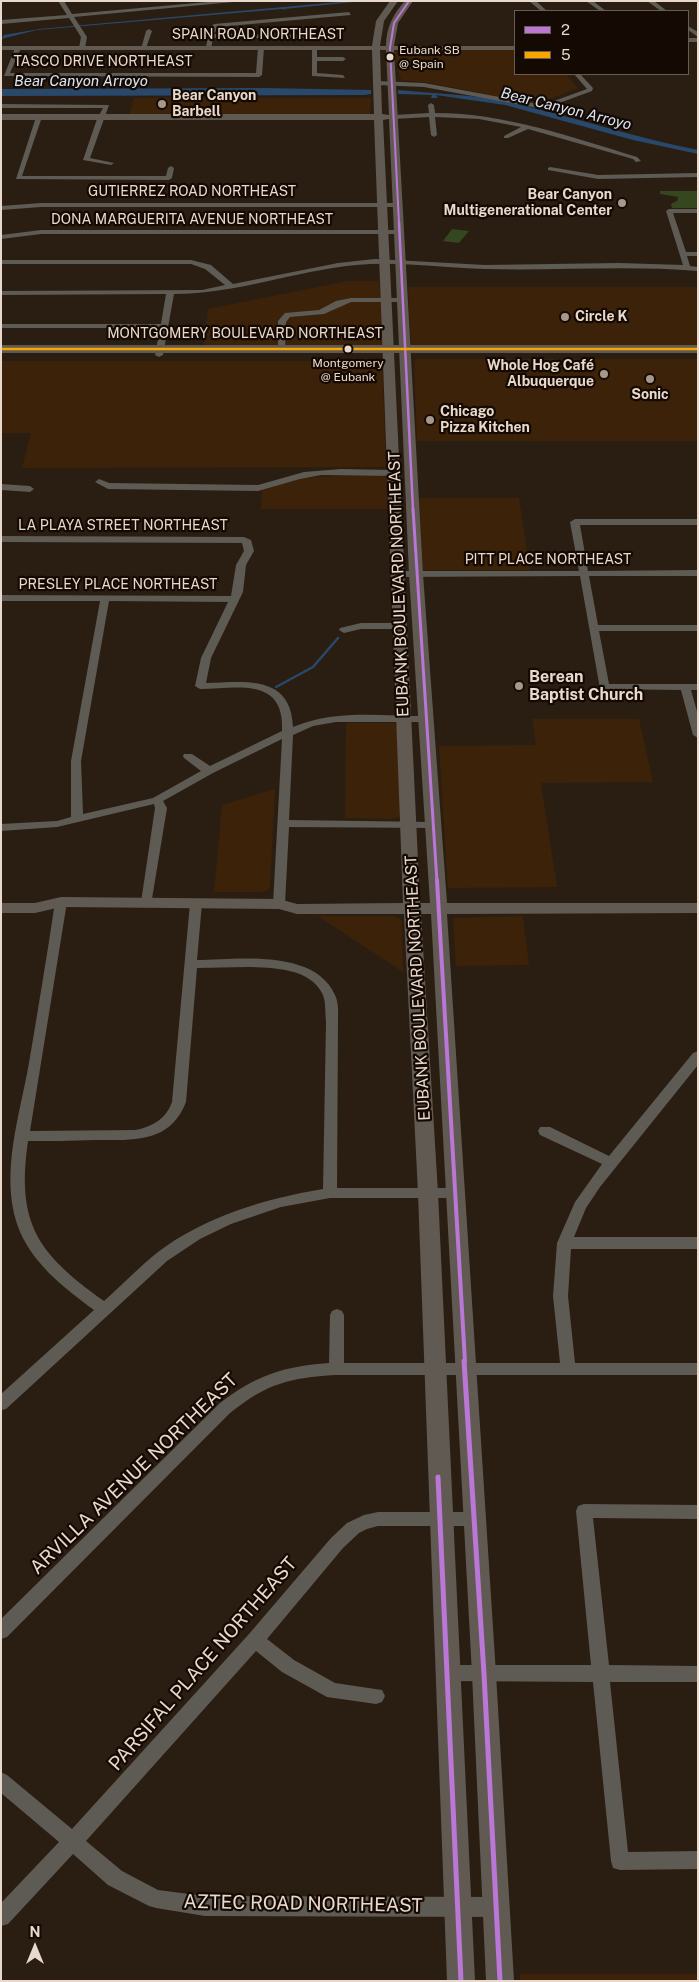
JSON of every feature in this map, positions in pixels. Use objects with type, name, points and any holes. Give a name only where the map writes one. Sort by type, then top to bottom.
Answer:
[{"type":"main road","name":"EUBANK BOULEVARD NORTHEAST","points":[[394,1],[386,10],[378,25],[376,48],[377,89],[386,262],[388,353],[412,904],[428,1193],[440,1518],[461,1981]]},
{"type":"main road","name":"EUBANK BOULEVARD NORTHEAST","points":[[409,1],[398,13],[392,24],[390,48],[416,574],[446,1019],[454,1193],[484,1674],[500,1981]]},
{"type":"main road","name":"SPAIN ROAD NORTHEAST","points":[[1,48],[514,48]]},
{"type":"main road","points":[[1,117],[394,117]]},
{"type":"main road","name":"MONTGOMERY BOULEVARD NORTHEAST","points":[[1,349],[160,352],[229,356],[698,348]]},
{"type":"main road","points":[[229,356],[235,353],[277,352],[281,349]]},
{"type":"main road","name":"MONTGOMERY BOULEVARD NORTHEAST","points":[[1,356],[281,349],[388,353]]},
{"type":"main road","name":"MONTGOMERY BOULEVARD NORTHEAST","points":[[406,352],[698,356]]},
{"type":"main road","points":[[1,896],[40,896],[61,902]]},
{"type":"main road","points":[[437,904],[698,897]]},
{"type":"main road","points":[[1,908],[34,908],[61,902],[147,902],[279,904],[296,909],[412,904],[698,908]]},
{"type":"street","points":[[61,1],[84,37],[82,48]]},
{"type":"street","points":[[1,22],[241,1]]},
{"type":"street","points":[[532,1],[543,10]]},
{"type":"street","points":[[589,1],[602,10]]},
{"type":"street","points":[[650,1],[663,10]]},
{"type":"street","points":[[208,48],[213,26],[349,14]]},
{"type":"street","points":[[143,48],[149,31]]},
{"type":"street","points":[[210,36],[334,37],[340,35]]},
{"type":"street","name":"TASCO DRIVE NORTHEAST","points":[[18,48],[4,75],[259,75],[262,48]]},
{"type":"street","points":[[314,48],[314,75],[343,77]]},
{"type":"street","points":[[314,59],[343,59]]},
{"type":"street","points":[[377,89],[393,90],[424,85],[543,107],[590,90],[579,76]]},
{"type":"street","points":[[431,105],[434,135]]},
{"type":"street","points":[[1,106],[107,106],[100,120],[89,157],[86,160],[89,162],[111,164],[107,178]]},
{"type":"street","points":[[39,117],[18,178],[169,178],[170,168]]},
{"type":"street","points":[[394,117],[480,118],[526,126],[634,158],[638,161]]},
{"type":"street","points":[[506,137],[526,126]]},
{"type":"street","points":[[550,169],[598,177],[698,175]]},
{"type":"street","name":"GUTIERREZ ROAD NORTHEAST","points":[[1,208],[41,205],[399,204]]},
{"type":"street","points":[[687,268],[669,211],[698,211]]},
{"type":"street","name":"DONA MARGUERITA AVENUE NORTHEAST","points":[[1,237],[41,232],[400,232]]},
{"type":"street","points":[[683,254],[698,254]]},
{"type":"street","points":[[1,262],[191,262],[208,267],[232,287]]},
{"type":"street","points":[[1,293],[202,292],[338,265],[386,262],[484,266],[698,269]]},
{"type":"street","points":[[160,352],[170,293]]},
{"type":"street","points":[[281,349],[282,321],[288,315],[321,312],[351,300],[403,300]]},
{"type":"street","points":[[1,326],[164,326]]},
{"type":"street","points":[[98,482],[108,486],[258,488],[282,483],[298,476],[320,472],[393,473]]},
{"type":"street","points":[[1,487],[30,489]]},
{"type":"street","points":[[698,522],[575,522],[604,687],[698,687]]},
{"type":"street","name":"LA PLAYA STREET NORTHEAST","points":[[1,538],[244,540],[248,542],[249,551],[241,565],[238,592],[235,600]]},
{"type":"street","name":"PITT PLACE NORTHEAST","points":[[398,574],[698,573]]},
{"type":"street","name":"PRESLEY PLACE NORTHEAST","points":[[1,598],[235,600]]},
{"type":"street","points":[[77,820],[76,760],[105,599]]},
{"type":"street","points":[[235,600],[206,658],[200,686],[255,686],[268,688],[276,692],[285,703],[288,732],[279,904]]},
{"type":"street","points":[[344,630],[361,626],[400,626]]},
{"type":"street","points":[[594,628],[698,628]]},
{"type":"street","points":[[685,687],[698,735]]},
{"type":"street","points":[[1,828],[57,824],[157,800],[209,771],[288,732],[322,720],[426,720]]},
{"type":"street","points":[[188,756],[209,771]]},
{"type":"street","points":[[147,902],[161,808],[157,800]]},
{"type":"street","points":[[284,823],[432,824]]},
{"type":"street","points":[[61,902],[17,1182],[24,1225],[32,1240],[52,1268],[66,1283],[104,1309]]},
{"type":"street","points":[[23,1136],[135,1135],[148,1133],[161,1127],[176,1112],[196,903]]},
{"type":"street","points":[[191,964],[290,965],[312,974],[327,990],[330,996],[332,1022],[330,1193]]},
{"type":"street","points":[[568,1370],[560,1304],[560,1271],[564,1244],[573,1218],[585,1195],[610,1162],[698,1056]]},
{"type":"street","points":[[545,1131],[610,1162]]},
{"type":"street","points":[[1,1404],[162,1257],[196,1235],[226,1220],[252,1210],[289,1200],[330,1193],[454,1193]]},
{"type":"street","points":[[564,1244],[698,1243]]},
{"type":"street","points":[[336,1369],[337,1315]]},
{"type":"street","name":"ARVILLA AVENUE NORTHEAST","points":[[1,1631],[128,1503],[242,1394],[259,1383],[297,1371],[336,1369],[698,1369]]},
{"type":"street","points":[[698,1512],[584,1512],[620,1861],[698,1860]]},
{"type":"street","name":"PARSIFAL PLACE NORTHEAST","points":[[1,1918],[255,1640],[337,1543],[353,1528],[364,1522],[378,1519],[473,1519]]},
{"type":"street","points":[[255,1640],[288,1666],[333,1691],[376,1696]]},
{"type":"street","points":[[447,1673],[698,1674]]},
{"type":"street","name":"AZTEC ROAD NORTHEAST","points":[[1,1781],[115,1878],[156,1899],[205,1906],[496,1908]]},
{"type":"shaded area","points":[[399,50],[514,50],[514,75],[567,75],[578,88],[537,104],[429,83],[401,80],[393,52]]},
{"type":"shaded area","points":[[134,98],[371,98],[370,114],[129,115]]},
{"type":"shaded area","points":[[348,281],[379,281],[383,345],[204,346],[208,309]]},
{"type":"shaded area","points":[[408,287],[696,287],[698,293],[698,346],[411,345]]},
{"type":"shaded area","points":[[417,359],[698,359],[698,441],[417,441],[414,361]]},
{"type":"shaded area","points":[[1,361],[382,361],[386,467],[22,468],[31,433],[1,433]]},
{"type":"shaded area","points":[[379,475],[387,478],[388,509],[261,509],[262,490],[305,477]]},
{"type":"shaded area","points":[[419,498],[519,498],[530,570],[423,570]]},
{"type":"shaded area","points":[[532,719],[639,719],[653,782],[541,783],[557,887],[448,888],[439,746],[536,745]]},
{"type":"shaded area","points":[[346,723],[395,723],[397,726],[400,813],[398,817],[393,819],[345,818]]},
{"type":"shaded area","points":[[275,789],[270,887],[267,891],[261,892],[214,892],[222,805]]},
{"type":"shaded area","points":[[318,916],[393,916],[399,918],[402,921],[403,972]]},
{"type":"shaded area","points":[[523,916],[529,965],[456,966],[453,918]]},
{"type":"shaded area","points":[[520,1974],[698,1974],[698,1981],[520,1981]]},
{"type":"green space","points":[[660,191],[698,191],[698,208],[672,208],[671,204],[677,201],[678,197],[660,194]]},
{"type":"green space","points":[[452,229],[469,231],[459,243],[443,241]]},
{"type":"water","points":[[364,1],[284,9],[288,11],[282,9],[37,30],[1,39],[4,35],[39,29]]},
{"type":"water","points":[[265,88],[371,90],[371,94],[1,96],[1,89]]},
{"type":"water","points":[[398,90],[498,100],[651,140],[698,150],[698,154],[633,140],[505,105],[436,95],[438,98],[431,98],[432,95],[398,94]]},
{"type":"waterway","points":[[276,687],[313,667],[338,638]]},
{"type":"transit line","name":"2","points":[[409,1],[394,23],[390,48],[416,574],[446,1019],[454,1193],[484,1674],[500,1981]]},
{"type":"transit line","name":"5","points":[[1,349],[698,349]]},
{"type":"transit line","name":"2","points":[[438,1477],[461,1981]]},
{"type":"place","name":"Eubank SB @ Spain","points":[[390,57]]},
{"type":"place","name":"Bear Canyon Barbell","points":[[162,104]]},
{"type":"place","name":"Bear Canyon Multigenerational Center","points":[[622,203]]},
{"type":"place","name":"Circle K","points":[[565,317]]},
{"type":"place","name":"Montgomery @ Eubank","points":[[348,349]]},
{"type":"place","name":"Whole Hog Café Albuquerque","points":[[604,374]]},
{"type":"place","name":"Sonic","points":[[650,379]]},
{"type":"place","name":"Chicago Pizza Kitchen","points":[[430,420]]},
{"type":"place","name":"Berean Baptist Church","points":[[519,686]]},
{"type":"water label","name":"Bear Canyon Arroyo","points":[[81,81]]},
{"type":"water label","name":"Bear Canyon Arroyo","points":[[566,109]]}]
